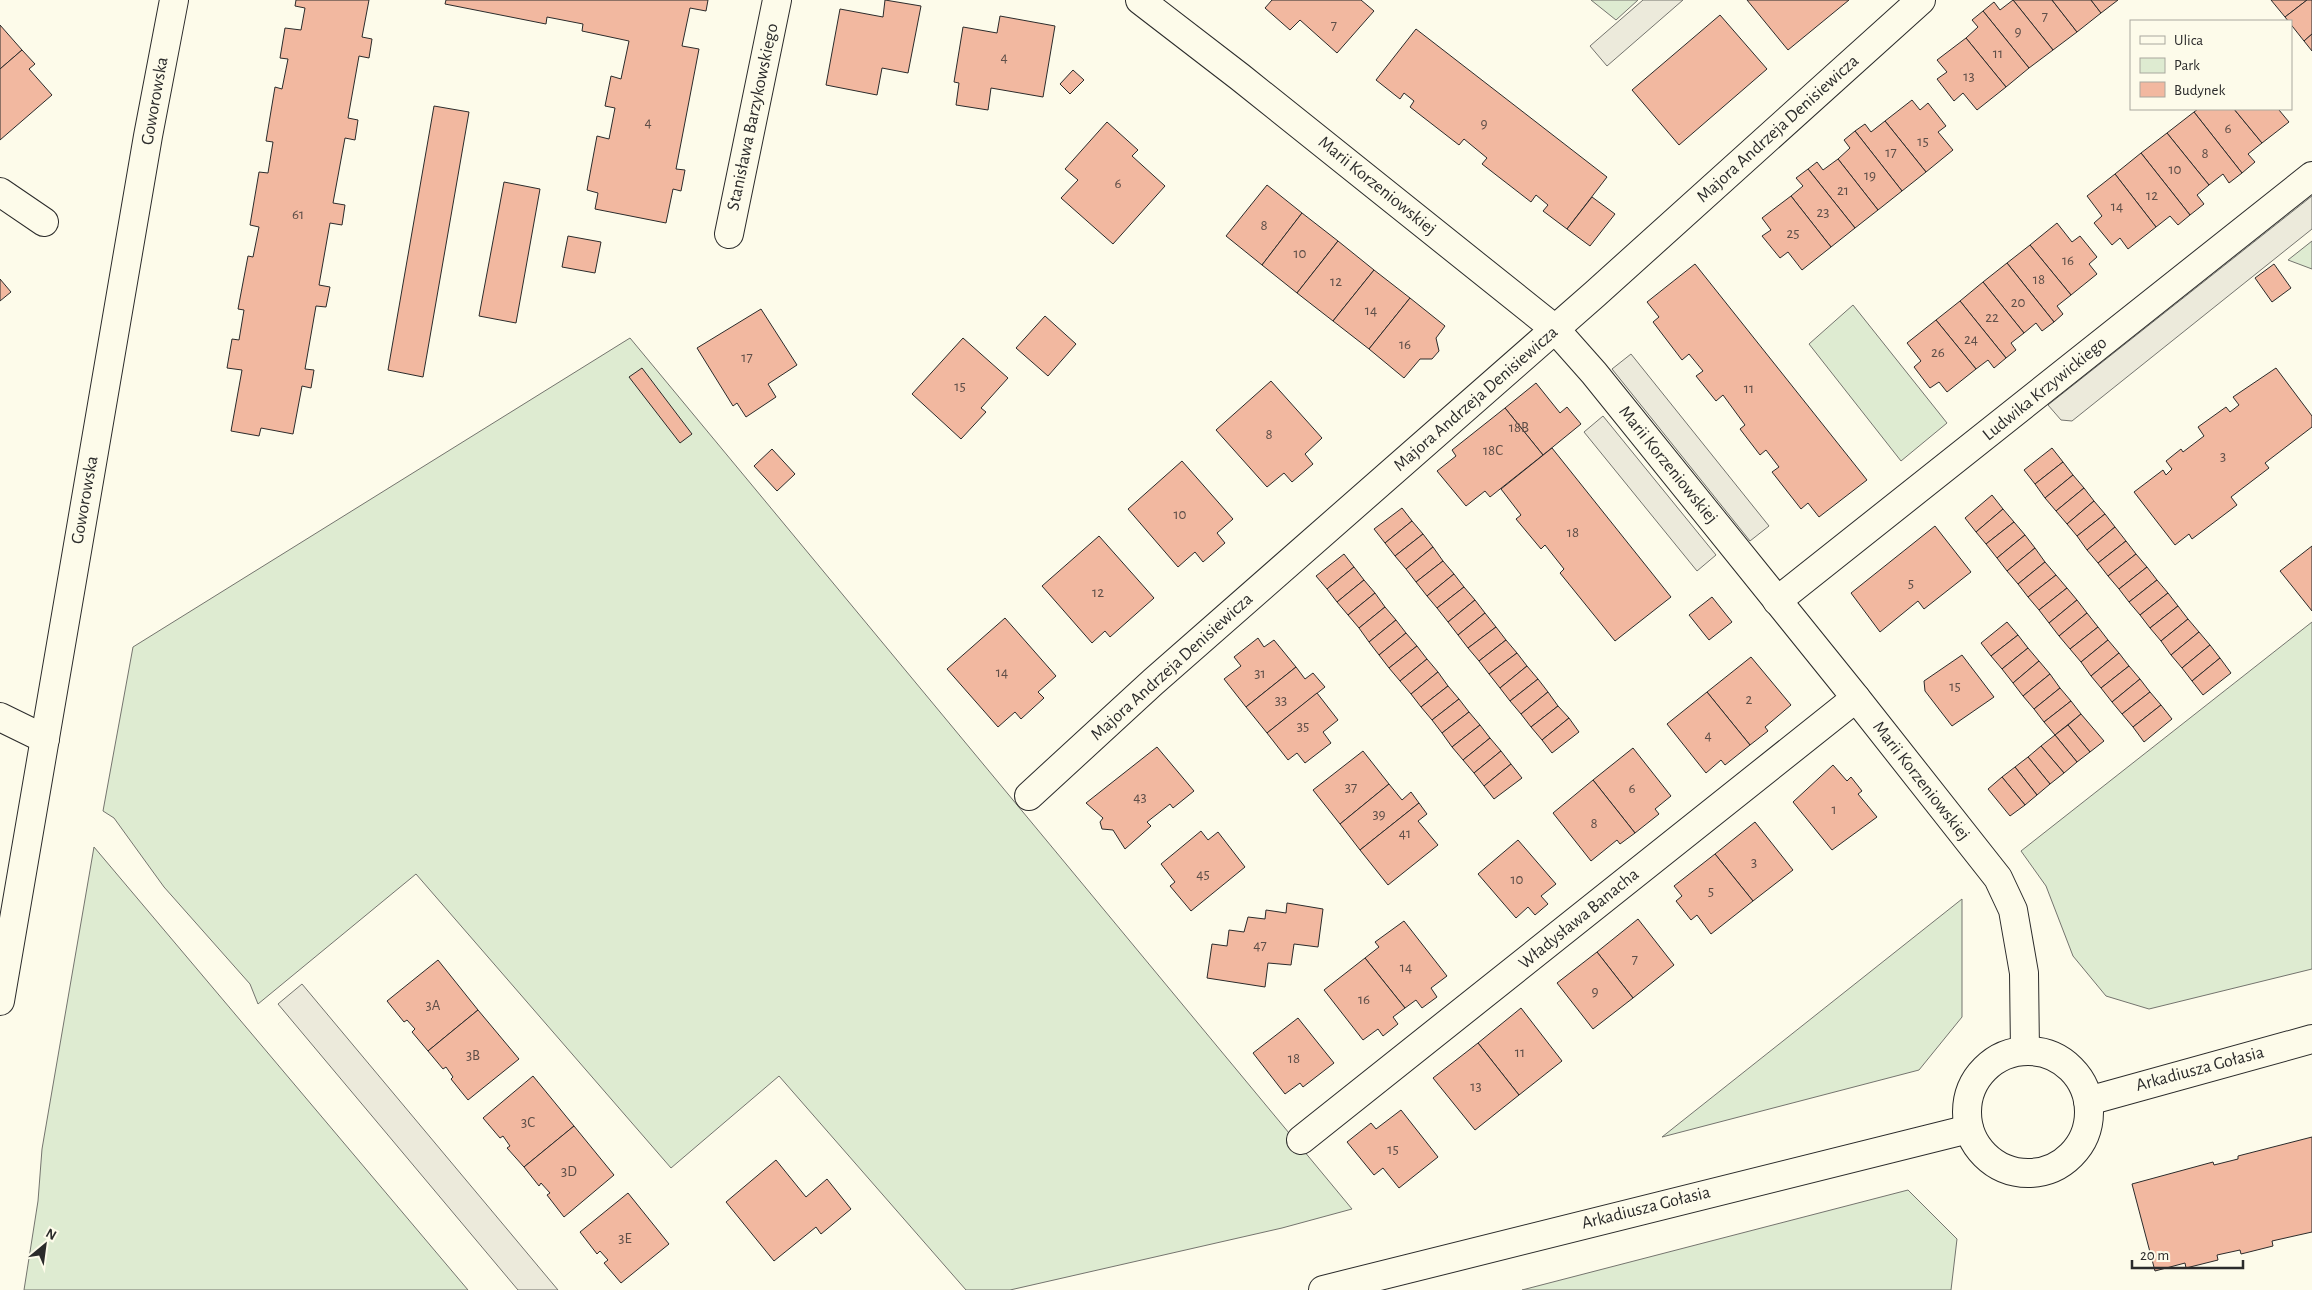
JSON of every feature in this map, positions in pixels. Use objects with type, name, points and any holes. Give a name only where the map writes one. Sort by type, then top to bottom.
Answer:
[{"type":"street","name":"Goworowska","points":[[0,1001],[148,136],[174,0]]},
{"type":"street","name":"Stanisława Barzykowskiego","points":[[729,234],[777,0]]},
{"type":"street","name":"Marii Korzeniowskiej","points":[[1140,0],[1262,94],[1555,329],[1594,373],[1856,698],[1998,878],[2013,910],[2024,973],[2026,1051]]},
{"type":"street","name":"Majora Andrzeja Denisiewicza","points":[[1029,796],[1153,682],[1555,329],[1922,0]]},
{"type":"street","name":"Ludwika Krzywickiego","points":[[1777,601],[2312,176]]},
{"type":"street","points":[[0,192],[44,222]]},
{"type":"street","name":"Władysława Banacha","points":[[1301,1140],[1856,698]]},
{"type":"street","points":[[0,717],[45,739]]},
{"type":"street","name":"Arkadiusza Gołasia","points":[[2088,1101],[2163,1078],[2312,1039]]},
{"type":"street","points":[[2037,1051],[2054,1056],[2068,1066],[2080,1079],[2088,1101],[2088,1125],[2083,1139],[2064,1162],[2044,1171],[2022,1173],[1996,1165],[1976,1144],[1969,1129],[1967,1112],[1969,1096],[1982,1072],[2005,1055],[2037,1051]]},
{"type":"street","name":"Arkadiusza Gołasia","points":[[1323,1290],[1969,1129]]},
{"type":"green space","points":[[1591,0],[1638,0],[1616,20]]},
{"type":"green space","points":[[2312,241],[2312,269],[2288,260]]},
{"type":"green space","points":[[1853,305],[1947,423],[1901,461],[1809,344]]},
{"type":"green space","points":[[630,338],[1352,1209],[1282,1228],[1010,1290],[966,1290],[779,1076],[671,1168],[416,874],[258,1004],[250,984],[164,887],[114,818],[103,811],[133,647]]},
{"type":"green space","points":[[2312,622],[2312,969],[2149,1009],[2106,996],[2073,956],[2046,886],[2021,851]]},
{"type":"green space","points":[[94,847],[468,1290],[24,1290],[38,1201],[42,1149]]},
{"type":"green space","points":[[1962,899],[1962,1017],[1919,1070],[1662,1137]]},
{"type":"green space","points":[[1908,1190],[1957,1239],[1951,1290],[1522,1290]]},
{"type":"shaded area","points":[[1643,0],[1683,0],[1607,66],[1590,46]]},
{"type":"shaded area","points":[[2312,196],[2312,229],[2072,421],[2061,420],[2048,405]]},
{"type":"shaded area","points":[[1631,354],[1769,526],[1750,541],[1612,369]]},
{"type":"shaded area","points":[[1603,416],[1716,555],[1697,571],[1584,432]]},
{"type":"shaded area","points":[[302,984],[558,1290],[518,1290],[278,1004]]},
{"type":"building","points":[[296,0],[369,0],[362,37],[372,39],[369,58],[359,56],[348,118],[358,120],[355,140],[345,138],[333,203],[345,205],[342,225],[330,223],[319,285],[330,287],[326,307],[316,306],[305,369],[314,370],[311,388],[302,386],[293,434],[261,428],[259,436],[231,431],[242,370],[227,368],[232,339],[239,340],[244,310],[238,309],[248,256],[253,257],[259,227],[250,225],[259,172],[268,173],[273,142],[266,141],[275,87],[282,89],[288,59],[280,58],[285,28],[301,30],[305,8],[295,6]]},
{"type":"building","points":[[446,0],[708,0],[706,11],[690,8],[682,46],[699,49],[676,169],[685,170],[681,191],[673,189],[666,223],[595,209],[598,193],[587,190],[597,136],[609,139],[615,108],[605,106],[611,76],[621,79],[629,41],[582,31],[583,24],[547,17],[546,24],[445,4]]},
{"type":"building","points":[[885,0],[921,6],[908,73],[882,68],[877,95],[826,85],[840,9],[883,17]]},
{"type":"building","points":[[1272,0],[1361,0],[1374,11],[1337,53],[1300,20],[1290,30],[1265,8]]},
{"type":"building","points":[[1747,0],[1849,0],[1788,50]]},
{"type":"building","points":[[2013,0],[2052,0],[2077,32],[2053,50]]},
{"type":"building","points":[[2013,0],[2053,50],[2029,68],[1983,11],[1994,2],[2000,10]]},
{"type":"building","points":[[2052,0],[2091,0],[2101,13],[2077,32]]},
{"type":"building","points":[[2091,0],[2118,0],[2101,13]]},
{"type":"building","points":[[2271,0],[2307,0],[2285,17]]},
{"type":"building","points":[[2307,0],[2312,0],[2312,34],[2304,41],[2292,26],[2292,20],[2287,20],[2285,17]]},
{"type":"building","points":[[1983,11],[2029,68],[2006,87],[1966,38],[1978,27],[1972,20]]},
{"type":"building","points":[[1720,15],[1767,69],[1679,145],[1632,90]]},
{"type":"building","points":[[1000,16],[1055,26],[1043,97],[991,88],[988,110],[956,105],[959,83],[954,82],[963,27],[997,33]]},
{"type":"building","points":[[0,25],[22,50],[0,69]]},
{"type":"building","points":[[1416,29],[1607,177],[1567,229],[1543,211],[1548,205],[1536,195],[1531,202],[1482,164],[1487,158],[1464,139],[1459,145],[1410,107],[1414,101],[1404,93],[1400,99],[1376,80]]},
{"type":"building","points":[[2312,34],[2312,51],[2304,41]]},
{"type":"building","points":[[1966,38],[2006,87],[1977,110],[1963,93],[1954,101],[1937,79],[1947,72],[1937,60]]},
{"type":"building","points":[[22,50],[35,64],[29,69],[52,95],[0,140],[0,69]]},
{"type":"building","points":[[1073,70],[1084,80],[1070,94],[1060,84]]},
{"type":"building","points":[[1912,100],[1920,110],[1928,103],[1946,126],[1938,132],[1953,150],[1926,172],[1885,121]]},
{"type":"building","points":[[434,106],[469,112],[423,377],[388,370]]},
{"type":"building","points":[[2197,110],[2235,110],[2262,143],[2248,154],[2255,162],[2242,173],[2194,112]]},
{"type":"building","points":[[2235,110],[2279,110],[2289,122],[2262,143]]},
{"type":"building","points":[[2194,112],[2242,173],[2229,183],[2223,174],[2209,185],[2167,133]]},
{"type":"building","points":[[1885,121],[1926,172],[1902,191],[1855,131],[1865,124],[1871,132]]},
{"type":"building","points":[[1107,122],[1138,150],[1132,156],[1165,186],[1113,244],[1061,198],[1078,180],[1065,169]]},
{"type":"building","points":[[1855,131],[1902,191],[1878,210],[1838,159],[1850,148],[1844,140]]},
{"type":"building","points":[[2167,133],[2209,185],[2197,195],[2204,204],[2190,215],[2141,153]]},
{"type":"building","points":[[2141,153],[2190,215],[2178,225],[2170,216],[2156,227],[2115,174]]},
{"type":"building","points":[[1838,159],[1878,210],[1855,228],[1808,169],[1817,162],[1823,170]]},
{"type":"building","points":[[1808,169],[1855,228],[1831,247],[1791,196],[1803,186],[1796,178]]},
{"type":"building","points":[[2115,174],[2156,227],[2128,249],[2120,238],[2112,245],[2094,223],[2102,216],[2087,196]]},
{"type":"building","points":[[504,182],[540,189],[516,323],[479,316]]},
{"type":"building","points":[[1267,185],[1302,213],[1262,265],[1226,236]]},
{"type":"building","points":[[1791,196],[1831,247],[1802,270],[1788,252],[1780,258],[1762,236],[1771,230],[1762,218]]},
{"type":"building","points":[[1592,197],[1615,214],[1590,246],[1567,229]]},
{"type":"building","points":[[1302,213],[1338,241],[1297,293],[1262,265]]},
{"type":"building","points":[[2057,223],[2072,242],[2080,236],[2097,257],[2089,264],[2097,274],[2071,295],[2030,245]]},
{"type":"building","points":[[568,236],[601,242],[595,273],[562,267]]},
{"type":"building","points":[[1338,241],[1374,270],[1333,321],[1297,293]]},
{"type":"building","points":[[2030,245],[2071,295],[2057,306],[2063,314],[2054,322],[2007,263]]},
{"type":"building","points":[[2007,263],[2054,322],[2042,331],[2036,323],[2024,333],[1983,282]]},
{"type":"building","points":[[1695,264],[1867,480],[1819,517],[1808,503],[1801,509],[1772,472],[1779,467],[1766,450],[1760,455],[1740,429],[1745,425],[1723,395],[1716,401],[1696,376],[1703,371],[1689,354],[1682,360],[1653,322],[1659,317],[1647,302]]},
{"type":"building","points":[[2274,264],[2291,288],[2272,302],[2255,278]]},
{"type":"building","points":[[1374,270],[1410,298],[1369,349],[1333,321]]},
{"type":"building","points":[[0,279],[11,292],[0,301]]},
{"type":"building","points":[[1983,282],[2024,333],[2011,343],[2016,350],[2006,358],[1960,301]]},
{"type":"building","points":[[1410,298],[1445,326],[1436,338],[1439,351],[1432,359],[1420,359],[1404,378],[1369,349]]},
{"type":"building","points":[[1960,301],[2006,358],[1994,368],[1988,360],[1976,369],[1936,320]]},
{"type":"building","points":[[761,309],[797,365],[768,384],[776,397],[746,417],[737,403],[733,406],[697,348]]},
{"type":"building","points":[[1045,316],[1076,344],[1048,376],[1016,348]]},
{"type":"building","points":[[1936,320],[1976,369],[1947,392],[1939,382],[1930,388],[1914,367],[1921,361],[1907,343]]},
{"type":"building","points":[[963,338],[1008,378],[981,408],[986,412],[961,439],[912,394]]},
{"type":"building","points":[[642,368],[692,434],[680,443],[629,377]]},
{"type":"building","points":[[2276,368],[2312,416],[2312,427],[2265,463],[2269,468],[2231,497],[2237,505],[2192,539],[2189,534],[2175,545],[2134,492],[2163,470],[2166,475],[2172,469],[2166,461],[2181,449],[2183,452],[2204,436],[2198,427],[2226,407],[2230,412],[2239,405],[2233,397]]},
{"type":"building","points":[[1271,381],[1322,438],[1305,454],[1313,464],[1292,482],[1284,473],[1267,487],[1216,430]]},
{"type":"building","points":[[1536,383],[1560,413],[1567,407],[1581,424],[1543,455],[1505,408]]},
{"type":"building","points":[[1505,408],[1543,455],[1490,497],[1485,491],[1466,506],[1437,471],[1456,456],[1452,450]]},
{"type":"building","points":[[1552,448],[1671,597],[1615,641],[1560,573],[1564,569],[1545,545],[1541,549],[1516,519],[1521,515],[1501,489]]},
{"type":"building","points":[[2052,448],[2063,462],[2035,484],[2024,470]]},
{"type":"building","points":[[772,449],[795,474],[777,491],[754,466]]},
{"type":"building","points":[[1182,461],[1233,519],[1217,533],[1225,543],[1203,562],[1195,552],[1178,567],[1128,509]]},
{"type":"building","points":[[2063,462],[2073,475],[2045,498],[2035,484]]},
{"type":"building","points":[[2073,475],[2084,488],[2056,511],[2045,498]]},
{"type":"building","points":[[2084,488],[2094,501],[2067,524],[2056,511]]},
{"type":"building","points":[[1992,495],[2003,509],[1976,532],[1965,518]]},
{"type":"building","points":[[2094,501],[2105,514],[2077,536],[2067,524]]},
{"type":"building","points":[[1402,508],[1412,521],[1385,543],[1374,529]]},
{"type":"building","points":[[2003,509],[2014,522],[1986,544],[1976,532]]},
{"type":"building","points":[[2105,514],[2115,527],[2087,550],[2077,536]]},
{"type":"building","points":[[1412,521],[1423,534],[1395,556],[1385,543]]},
{"type":"building","points":[[2014,522],[2025,535],[1997,558],[1986,544]]},
{"type":"building","points":[[1935,526],[1971,572],[1924,609],[1918,601],[1880,632],[1851,593]]},
{"type":"building","points":[[2115,527],[2126,541],[2098,563],[2087,550]]},
{"type":"building","points":[[1423,534],[1433,547],[1406,569],[1395,556]]},
{"type":"building","points":[[2025,535],[2035,548],[2007,571],[1997,558]]},
{"type":"building","points":[[1099,536],[1154,598],[1110,637],[1105,631],[1092,643],[1042,586]]},
{"type":"building","points":[[2126,541],[2136,554],[2108,576],[2098,563]]},
{"type":"building","points":[[2312,546],[2312,611],[2280,571]]},
{"type":"building","points":[[1433,547],[1443,561],[1416,582],[1406,569]]},
{"type":"building","points":[[2035,548],[2045,562],[2018,584],[2007,571]]},
{"type":"building","points":[[1344,554],[1354,567],[1327,589],[1316,576]]},
{"type":"building","points":[[2136,554],[2147,567],[2119,589],[2108,576]]},
{"type":"building","points":[[1443,561],[1454,574],[1427,596],[1416,582]]},
{"type":"building","points":[[2045,562],[2056,575],[2028,597],[2018,584]]},
{"type":"building","points":[[1354,567],[1364,580],[1337,602],[1327,589]]},
{"type":"building","points":[[2147,567],[2157,580],[2129,602],[2119,589]]},
{"type":"building","points":[[1454,574],[1464,587],[1437,608],[1427,596]]},
{"type":"building","points":[[2056,575],[2067,588],[2039,610],[2028,597]]},
{"type":"building","points":[[1364,580],[1375,593],[1348,615],[1337,602]]},
{"type":"building","points":[[2157,580],[2168,593],[2140,615],[2129,602]]},
{"type":"building","points":[[1464,587],[1475,600],[1448,622],[1437,608]]},
{"type":"building","points":[[2067,588],[2077,600],[2049,623],[2039,610]]},
{"type":"building","points":[[1375,593],[1385,607],[1359,628],[1348,615]]},
{"type":"building","points":[[2168,593],[2178,606],[2150,628],[2140,615]]},
{"type":"building","points":[[1712,597],[1732,622],[1709,640],[1689,615]]},
{"type":"building","points":[[1475,600],[1485,613],[1458,635],[1448,622]]},
{"type":"building","points":[[2077,600],[2087,613],[2059,636],[2049,623]]},
{"type":"building","points":[[2178,606],[2188,619],[2161,641],[2150,628]]},
{"type":"building","points":[[1385,607],[1396,620],[1369,642],[1359,628]]},
{"type":"building","points":[[1485,613],[1496,627],[1468,648],[1458,635]]},
{"type":"building","points":[[2087,613],[2098,627],[2070,649],[2059,636]]},
{"type":"building","points":[[1005,618],[1056,676],[1038,692],[1044,698],[1021,719],[1015,712],[998,727],[947,669]]},
{"type":"building","points":[[2188,619],[2199,632],[2171,655],[2161,641]]},
{"type":"building","points":[[1396,620],[1406,633],[1379,655],[1369,642]]},
{"type":"building","points":[[2007,622],[2018,635],[1991,656],[1981,643]]},
{"type":"building","points":[[1496,627],[1506,640],[1479,661],[1468,648]]},
{"type":"building","points":[[2098,627],[2108,640],[2081,662],[2070,649]]},
{"type":"building","points":[[2199,632],[2210,645],[2182,668],[2171,655]]},
{"type":"building","points":[[1406,633],[1417,646],[1389,668],[1379,655]]},
{"type":"building","points":[[2018,635],[2028,648],[2002,669],[1991,656]]},
{"type":"building","points":[[1258,638],[1264,647],[1274,640],[1296,667],[1246,707],[1224,679],[1241,666],[1234,657]]},
{"type":"building","points":[[1506,640],[1517,653],[1489,674],[1479,661]]},
{"type":"building","points":[[2108,640],[2119,653],[2091,676],[2081,662]]},
{"type":"building","points":[[2210,645],[2220,658],[2192,681],[2182,668]]},
{"type":"building","points":[[1417,646],[1427,659],[1400,681],[1389,668]]},
{"type":"building","points":[[2028,648],[2039,661],[2013,683],[2002,669]]},
{"type":"building","points":[[1517,653],[1527,666],[1500,688],[1489,674]]},
{"type":"building","points":[[2119,653],[2129,666],[2101,688],[2091,676]]},
{"type":"building","points":[[1962,655],[1994,697],[1952,726],[1925,691],[1924,681]]},
{"type":"building","points":[[1751,657],[1791,705],[1765,727],[1768,731],[1750,745],[1707,692]]},
{"type":"building","points":[[2220,658],[2231,673],[2203,695],[2192,681]]},
{"type":"building","points":[[1427,659],[1438,672],[1411,694],[1400,681]]},
{"type":"building","points":[[2039,661],[2050,674],[2023,696],[2013,683]]},
{"type":"building","points":[[1527,666],[1538,679],[1510,701],[1500,688]]},
{"type":"building","points":[[2129,666],[2140,679],[2112,702],[2101,688]]},
{"type":"building","points":[[1296,667],[1305,679],[1313,673],[1325,687],[1267,733],[1246,707]]},
{"type":"building","points":[[1438,672],[1448,686],[1421,707],[1411,694]]},
{"type":"building","points":[[2050,674],[2060,688],[2034,709],[2023,696]]},
{"type":"building","points":[[1538,679],[1548,692],[1521,714],[1510,701]]},
{"type":"building","points":[[2140,679],[2150,692],[2122,714],[2112,702]]},
{"type":"building","points":[[1448,686],[1459,699],[1432,720],[1421,707]]},
{"type":"building","points":[[2060,688],[2071,701],[2044,722],[2034,709]]},
{"type":"building","points":[[1548,692],[1558,706],[1531,727],[1521,714]]},
{"type":"building","points":[[1707,692],[1750,745],[1725,765],[1721,760],[1706,773],[1667,724]]},
{"type":"building","points":[[2150,692],[2161,705],[2133,727],[2122,714]]},
{"type":"building","points":[[1317,693],[1338,720],[1323,732],[1331,743],[1305,763],[1297,753],[1288,760],[1267,733]]},
{"type":"building","points":[[1459,699],[1469,712],[1442,733],[1432,720]]},
{"type":"building","points":[[2071,701],[2081,714],[2055,735],[2044,722]]},
{"type":"building","points":[[2161,705],[2172,719],[2144,742],[2133,727]]},
{"type":"building","points":[[1558,706],[1569,718],[1542,740],[1531,727]]},
{"type":"building","points":[[1469,712],[1480,725],[1452,747],[1442,733]]},
{"type":"building","points":[[2081,714],[2104,741],[2090,752],[2068,725]]},
{"type":"building","points":[[1569,718],[1579,732],[1552,753],[1542,740]]},
{"type":"building","points":[[1480,725],[1490,738],[1463,760],[1452,747]]},
{"type":"building","points":[[2068,725],[2090,752],[2077,762],[2055,735]]},
{"type":"building","points":[[2055,735],[2077,762],[2064,773],[2041,746]]},
{"type":"building","points":[[1490,738],[1501,751],[1474,773],[1463,760]]},
{"type":"building","points":[[2041,746],[2064,773],[2050,784],[2028,757]]},
{"type":"building","points":[[1157,747],[1194,791],[1173,808],[1170,804],[1147,822],[1151,826],[1125,849],[1113,830],[1102,829],[1100,822],[1103,818],[1086,803]]},
{"type":"building","points":[[1633,748],[1671,796],[1655,809],[1659,814],[1635,833],[1593,780]]},
{"type":"building","points":[[1363,751],[1389,784],[1340,824],[1313,790]]},
{"type":"building","points":[[1501,751],[1511,764],[1484,786],[1474,773]]},
{"type":"building","points":[[2028,757],[2050,784],[2037,795],[2015,767]]},
{"type":"building","points":[[1511,764],[1522,778],[1494,799],[1484,786]]},
{"type":"building","points":[[1833,765],[1847,781],[1851,777],[1862,791],[1858,794],[1877,817],[1832,850],[1793,802]]},
{"type":"building","points":[[2015,767],[2037,795],[2025,805],[2002,777]]},
{"type":"building","points":[[2002,777],[2025,805],[2010,816],[1988,789]]},
{"type":"building","points":[[1593,780],[1635,833],[1620,844],[1617,840],[1591,861],[1553,813]]},
{"type":"building","points":[[1389,784],[1402,800],[1411,792],[1419,803],[1360,850],[1340,824]]},
{"type":"building","points":[[1419,803],[1427,814],[1418,821],[1438,845],[1388,885],[1360,850]]},
{"type":"building","points":[[1755,822],[1793,870],[1753,901],[1715,854]]},
{"type":"building","points":[[1201,831],[1208,840],[1218,832],[1245,867],[1191,911],[1170,886],[1175,882],[1161,864]]},
{"type":"building","points":[[1518,840],[1556,884],[1541,896],[1548,904],[1535,915],[1528,907],[1516,918],[1478,874]]},
{"type":"building","points":[[1715,854],[1753,901],[1711,934],[1697,915],[1691,920],[1676,901],[1682,896],[1674,886]]},
{"type":"building","points":[[1287,903],[1323,909],[1318,947],[1294,944],[1291,965],[1268,963],[1265,987],[1207,978],[1212,944],[1227,946],[1229,930],[1244,932],[1248,917],[1265,919],[1266,910],[1286,913]]},
{"type":"building","points":[[1638,919],[1674,965],[1633,998],[1597,952]]},
{"type":"building","points":[[1404,921],[1447,976],[1431,988],[1437,997],[1422,1008],[1416,1000],[1405,1008],[1365,958],[1379,947],[1375,942]]},
{"type":"building","points":[[1597,952],[1633,998],[1593,1029],[1557,983]]},
{"type":"building","points":[[1365,958],[1405,1008],[1393,1017],[1398,1024],[1383,1036],[1378,1029],[1363,1040],[1324,990]]},
{"type":"building","points":[[438,960],[478,1010],[428,1051],[412,1032],[415,1029],[407,1020],[404,1022],[387,1001]]},
{"type":"building","points":[[1521,1008],[1562,1061],[1519,1095],[1478,1043]]},
{"type":"building","points":[[478,1010],[519,1059],[468,1100],[451,1079],[453,1077],[446,1067],[443,1069],[428,1051]]},
{"type":"building","points":[[1298,1018],[1334,1063],[1303,1087],[1300,1083],[1285,1094],[1253,1053]]},
{"type":"building","points":[[1478,1043],[1519,1095],[1475,1130],[1433,1078]]},
{"type":"building","points":[[533,1076],[574,1126],[524,1167],[507,1148],[510,1146],[503,1136],[500,1138],[483,1118]]},
{"type":"building","points":[[1401,1110],[1438,1157],[1399,1188],[1383,1168],[1374,1175],[1347,1142],[1371,1123],[1376,1129]]},
{"type":"building","points":[[574,1126],[614,1175],[564,1217],[547,1195],[550,1193],[541,1183],[539,1186],[524,1167]]},
{"type":"building","points":[[2312,1137],[2312,1232],[2272,1241],[2273,1246],[2241,1254],[2240,1250],[2217,1255],[2218,1260],[2186,1268],[2185,1263],[2155,1271],[2132,1184],[2213,1162],[2214,1165],[2238,1159],[2238,1156]]},
{"type":"building","points":[[776,1160],[806,1197],[827,1179],[851,1209],[821,1234],[816,1227],[774,1261],[726,1202]]},
{"type":"building","points":[[628,1193],[669,1244],[621,1283],[604,1263],[608,1260],[600,1251],[597,1254],[580,1232]]}]
